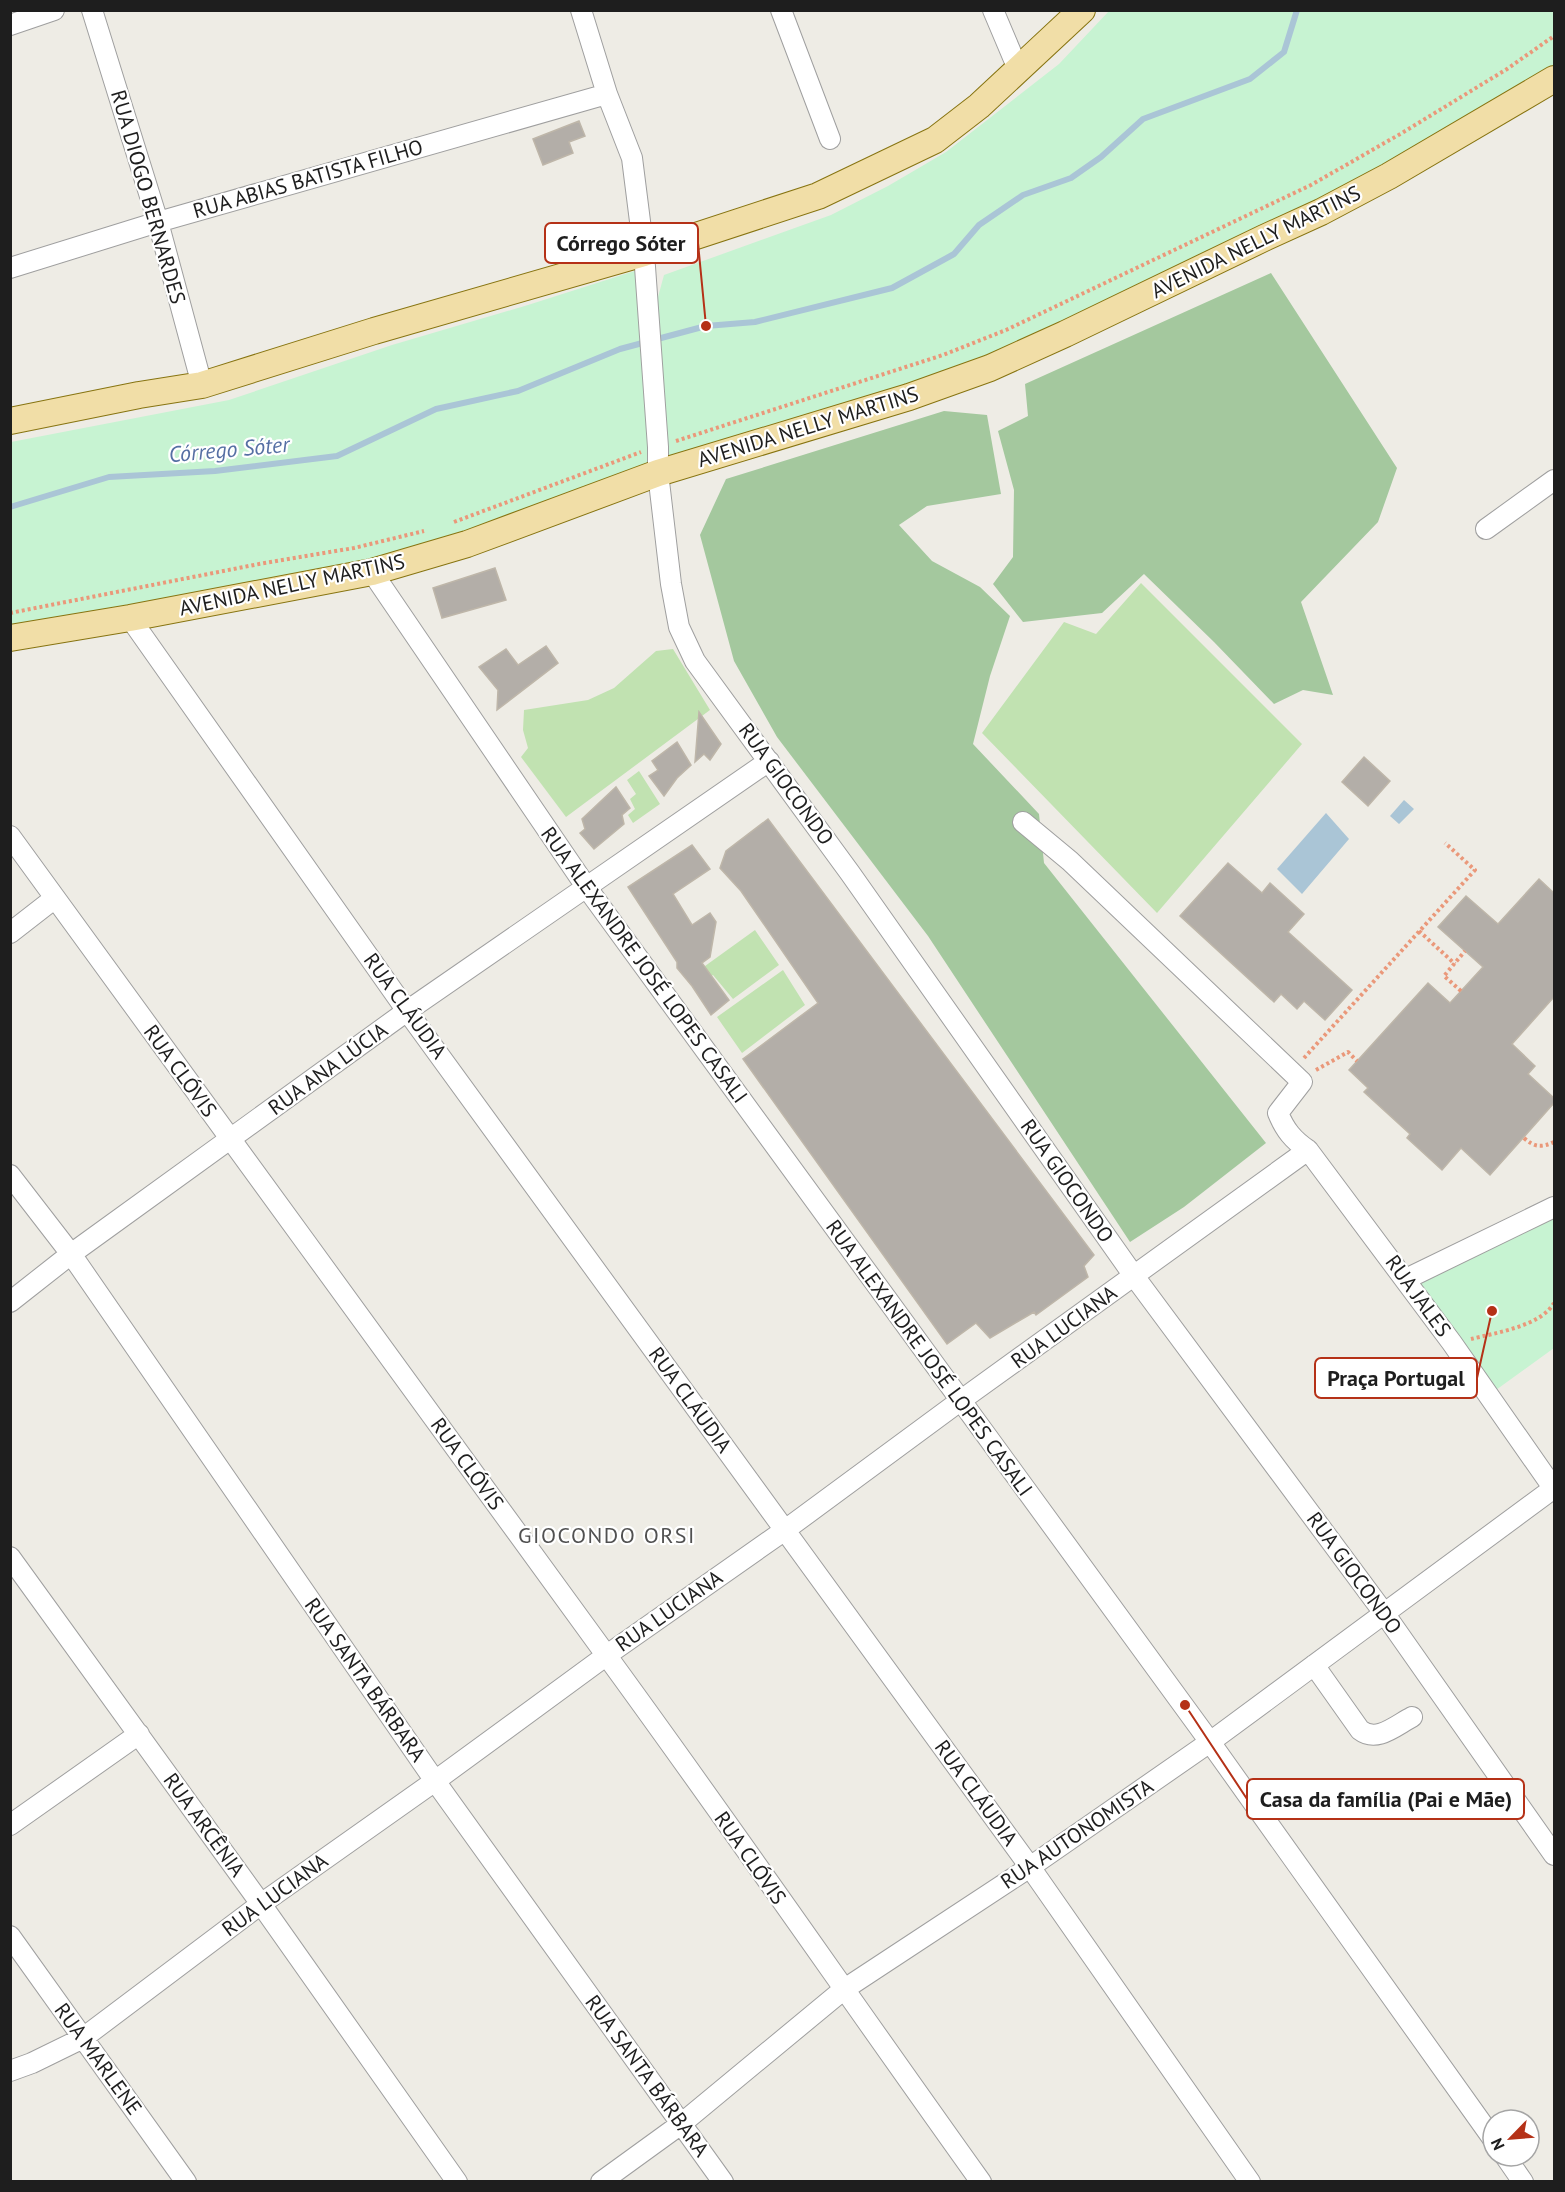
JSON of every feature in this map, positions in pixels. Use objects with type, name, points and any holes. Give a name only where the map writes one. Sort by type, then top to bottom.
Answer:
[{"type":"main road","points":[[10,421],[202,385],[385,328],[644,253],[818,196],[935,140],[979,106],[1082,10]]},
{"type":"main road","name":"AVENIDA NELLY MARTINS","points":[[10,638],[372,573],[467,544],[658,473],[909,397],[990,368],[1321,212],[1389,176],[1554,79]]},
{"type":"street","points":[[10,25],[54,10]]},
{"type":"street","name":"RUA DIOGO BERNARDES","points":[[92,10],[158,222],[202,385]]},
{"type":"street","name":"RUA GIOCONDO","points":[[581,10],[607,94],[632,158],[644,253],[658,473],[671,585],[679,627],[695,661],[850,873],[1134,1276],[1384,1613],[1554,1855]]},
{"type":"street","points":[[781,10],[830,139]]},
{"type":"street","points":[[993,10],[1018,69]]},
{"type":"street","name":"RUA ABIAS BATISTA FILHO","points":[[10,268],[158,222],[607,94]]},
{"type":"street","points":[[1486,529],[1554,480]]},
{"type":"street","name":"RUA ALEXANDRE JOSÉ LOPES CASALI","points":[[372,573],[587,888],[1210,1742],[1481,2122]]},
{"type":"street","name":"RUA CLÁUDIA","points":[[130,618],[407,1011],[1030,1867],[1250,2181]]},
{"type":"street","name":"RUA ANA LÚCIA","points":[[10,1302],[71,1254],[407,1011],[769,761]]},
{"type":"street","name":"RUA JALES","points":[[1023,822],[1071,861],[1302,1082],[1278,1113],[1290,1136],[1314,1157],[1406,1279],[1554,1488]]},
{"type":"street","name":"RUA CLÓVIS","points":[[10,836],[607,1655],[981,2181]]},
{"type":"street","points":[[10,933],[55,898]]},
{"type":"street","name":"RUA LUCIANA","points":[[10,2070],[32,2063],[83,2038],[261,1904],[785,1530],[1134,1276],[1314,1157]]},
{"type":"street","name":"RUA SANTA BÁRBARA","points":[[10,1175],[71,1254],[435,1781],[723,2181]]},
{"type":"street","points":[[1406,1279],[1554,1208]]},
{"type":"street","name":"RUA AUTONOMISTA","points":[[601,2181],[681,2124],[843,1990],[1030,1867],[1210,1742],[1554,1488]]},
{"type":"street","name":"RUA ARCÊNIA","points":[[10,1557],[261,1904],[457,2181]]},
{"type":"street","points":[[1314,1665],[1360,1730],[1367,1735],[1376,1736],[1412,1717]]},
{"type":"street","points":[[10,1825],[139,1734]]},
{"type":"street","name":"RUA MARLENE","points":[[10,1936],[186,2181]]},
{"type":"street","points":[[1514,2168],[1523,2181]]},
{"type":"path","points":[[445,526],[618,460],[943,355],[1006,330],[1311,185],[1497,75],[1554,36]]},
{"type":"path","points":[[10,613],[259,564],[354,548],[427,530]]},
{"type":"path","points":[[1357,1061],[1348,1052],[1313,1072],[1302,1061],[1475,870],[1445,843]]},
{"type":"path","points":[[1419,931],[1455,964]]},
{"type":"path","points":[[1461,991],[1444,976],[1465,951]]},
{"type":"path","points":[[1524,1138],[1533,1146],[1544,1147],[1554,1142]]},
{"type":"path","points":[[1452,1343],[1520,1328],[1551,1309],[1554,1303]]},
{"type":"green space","points":[[1109,11],[1554,11],[1554,66],[1387,169],[987,357],[911,384],[676,456],[372,564],[11,630],[11,442],[229,400],[392,345],[647,267],[655,308],[664,275],[831,215],[888,186],[946,152],[1059,64]]},
{"type":"green space","points":[[1271,273],[1397,468],[1378,522],[1301,602],[1333,695],[1303,690],[1274,704],[1144,574],[1102,613],[1023,622],[993,584],[1013,557],[1014,490],[998,431],[1028,416],[1025,384]]},
{"type":"green space","points":[[944,411],[987,415],[1001,494],[927,506],[899,525],[932,561],[980,587],[1010,616],[990,676],[973,744],[1039,814],[1044,863],[1266,1143],[1184,1207],[1130,1242],[928,936],[777,737],[734,661],[700,535],[726,479]]},
{"type":"green space","points":[[1141,583],[1302,744],[1157,913],[982,733],[1064,622],[1096,634]]},
{"type":"green space","points":[[673,649],[710,710],[566,817],[521,757],[528,748],[523,730],[524,710],[588,700],[614,688],[656,651]]},
{"type":"green space","points":[[639,771],[660,804],[633,823],[628,815],[635,809],[630,799],[636,794],[627,780]]},
{"type":"green space","points":[[755,930],[779,965],[733,999],[713,975],[694,988],[687,979]]},
{"type":"green space","points":[[783,970],[805,1005],[742,1053],[717,1017]]},
{"type":"green space","points":[[1554,1207],[1554,1348],[1489,1395],[1406,1279]]},
{"type":"water","points":[[1404,800],[1414,809],[1399,824],[1390,816]]},
{"type":"water","points":[[1326,813],[1349,839],[1302,894],[1277,869]]},
{"type":"building","points":[[579,121],[585,136],[569,142],[573,153],[543,165],[533,139]]},
{"type":"building","points":[[495,568],[506,600],[442,618],[433,588]]},
{"type":"building","points":[[546,646],[558,663],[497,710],[498,690],[479,667],[506,649],[518,665]]},
{"type":"building","points":[[699,712],[721,744],[710,760],[704,754],[695,762]]},
{"type":"building","points":[[677,742],[691,765],[677,778],[664,796],[649,776],[658,770],[652,761]]},
{"type":"building","points":[[1364,757],[1390,781],[1368,806],[1342,782]]},
{"type":"building","points":[[616,787],[630,808],[622,815],[624,824],[594,849],[580,833],[585,829],[582,819]]},
{"type":"building","points":[[768,819],[1094,1255],[1084,1266],[1088,1277],[1036,1315],[1034,1312],[990,1338],[976,1323],[947,1344],[743,1059],[818,1003],[741,891],[720,868],[726,851]]},
{"type":"building","points":[[692,845],[710,869],[673,894],[692,925],[710,913],[716,922],[710,957],[702,963],[729,1000],[711,1015],[677,968],[677,962],[628,887]]},
{"type":"building","points":[[1228,863],[1262,893],[1270,883],[1304,914],[1288,932],[1352,990],[1325,1020],[1304,1001],[1297,1009],[1281,994],[1274,1002],[1180,916]]},
{"type":"building","points":[[1539,879],[1554,893],[1554,997],[1512,1044],[1535,1066],[1528,1074],[1554,1098],[1554,1103],[1490,1175],[1461,1148],[1442,1170],[1407,1138],[1410,1134],[1364,1092],[1368,1088],[1349,1070],[1428,983],[1450,1003],[1483,967],[1438,927],[1466,896],[1498,924]]},
{"type":"waterway","name":"Córrego Sóter","points":[[10,507],[109,477],[215,471],[337,456],[436,409],[518,391],[620,349],[706,326],[755,322],[892,288],[954,254],[979,225],[1023,195],[1071,178],[1101,157],[1143,119],[1250,79],[1284,52],[1297,10]]},
{"type":"place","name":"Córrego Sóter","points":[[706,326]]},
{"type":"place","name":"Praça Portugal","points":[[1492,1311]]},
{"type":"place","name":"Casa da família (Pai e Mãe)","points":[[1185,1705]]},
{"type":"district","name":"GIOCONDO ORSI","points":[[607,1535]]}]
